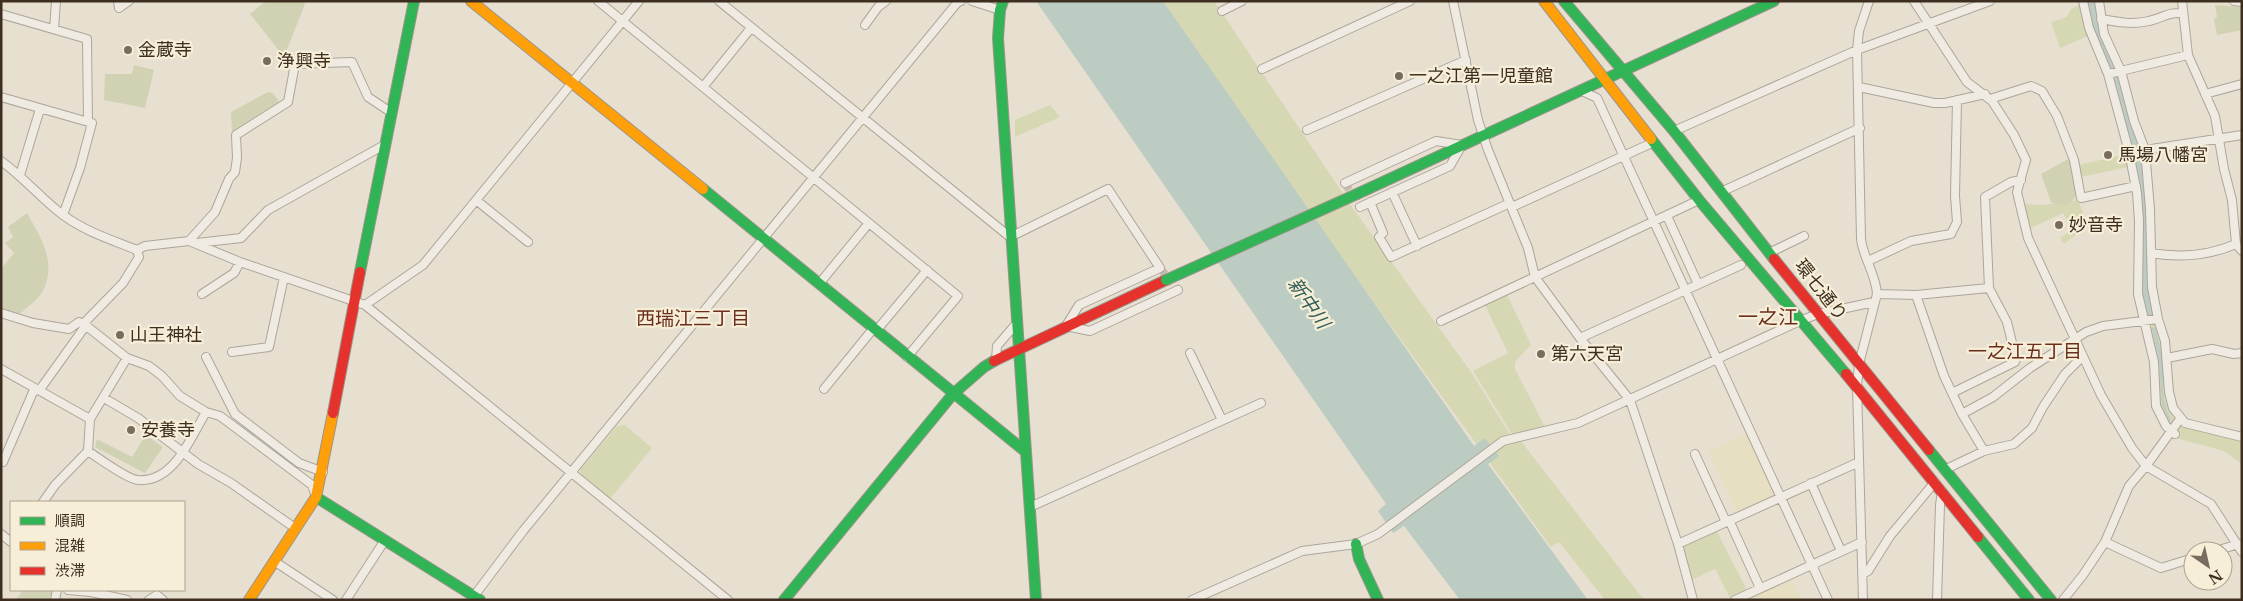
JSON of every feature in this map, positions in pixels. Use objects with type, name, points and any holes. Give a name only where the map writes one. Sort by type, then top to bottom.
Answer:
[{"type":"street","points":[[54,29],[56,1]]},
{"type":"street","points":[[118,1],[119,8],[129,1]]},
{"type":"street","points":[[249,600],[316,496],[323,472],[354,300],[414,1]]},
{"type":"street","points":[[471,1],[952,394],[1026,452]]},
{"type":"street","points":[[598,1],[958,296],[907,357]]},
{"type":"street","points":[[365,305],[423,266],[639,1]]},
{"type":"street","points":[[719,1],[1010,237]]},
{"type":"street","points":[[865,25],[878,7],[886,1]]},
{"type":"street","points":[[972,1],[1002,6],[998,38],[1036,600]]},
{"type":"street","points":[[1222,11],[1242,1]]},
{"type":"street","points":[[1262,69],[1410,1]]},
{"type":"street","points":[[1453,1],[1483,136],[1528,248],[1536,277],[1580,338],[1630,400],[1678,544],[1693,600]]},
{"type":"street","points":[[1535,1],[1604,80]]},
{"type":"street","name":"環七通り","points":[[1544,1],[1699,200],[1802,320],[2029,600]]},
{"type":"street","name":"環七通り","points":[[1564,1],[1625,70],[1771,252],[1818,314],[2051,600]]},
{"type":"street","points":[[1571,1],[1625,70]]},
{"type":"street","points":[[784,600],[952,394],[984,367],[1066,326],[1582,91],[1774,1]]},
{"type":"street","points":[[1863,600],[1857,387],[1859,364],[1877,294],[1877,286],[1862,248],[1861,239],[1857,50],[1859,31],[1869,1]]},
{"type":"street","points":[[1914,1],[1967,82],[1987,96],[2014,135],[2026,160],[2017,192],[2028,238],[2101,395],[2132,448],[2146,466],[2212,504],[2240,548]]},
{"type":"street","points":[[1674,131],[1857,50],[1990,1]]},
{"type":"street","points":[[2063,600],[2083,575],[2105,542],[2129,486],[2175,427],[2169,392],[2165,341],[2158,320],[2152,287],[2150,210],[2145,150],[2113,73],[2089,28],[2083,1]]},
{"type":"street","points":[[2099,1],[2101,19],[2136,186],[2140,221],[2138,294],[2154,362],[2156,406],[2166,426],[2175,427],[2185,423],[2242,437]]},
{"type":"street","points":[[2182,1],[2188,55],[2215,116],[2218,139],[2232,200],[2236,244],[2242,251]]},
{"type":"street","points":[[2234,1],[2242,2]]},
{"type":"street","points":[[1,313],[33,323],[69,329],[79,322],[84,324],[127,358],[148,366],[162,376],[180,396],[206,412],[220,416],[312,485],[316,496],[475,599],[523,531],[764,240],[957,2]]},
{"type":"street","points":[[2101,19],[2140,22],[2151,21],[2168,13],[2183,12]]},
{"type":"street","points":[[1,14],[87,39],[88,121]]},
{"type":"street","points":[[703,87],[752,28]]},
{"type":"street","points":[[2113,73],[2188,55]]},
{"type":"street","points":[[1307,130],[1466,60]]},
{"type":"street","points":[[192,242],[215,212],[228,179],[235,172],[237,158],[236,135],[288,102],[295,64],[352,62],[368,97],[392,113]]},
{"type":"street","points":[[2205,94],[2242,84]]},
{"type":"street","points":[[1859,87],[1934,103],[1987,96],[2031,86],[2042,91],[2057,116],[2074,160],[2081,198],[2136,186]]},
{"type":"street","points":[[1582,91],[1597,98],[1828,600]]},
{"type":"street","points":[[1,97],[92,123],[80,168],[63,215]]},
{"type":"street","points":[[1868,261],[1911,241],[1951,234],[1957,222],[1955,196],[1957,100]]},
{"type":"street","points":[[20,175],[40,108]]},
{"type":"street","points":[[1722,191],[1860,128]]},
{"type":"street","points":[[2145,150],[2242,135]]},
{"type":"street","points":[[1345,183],[1436,141],[1462,145]]},
{"type":"street","points":[[1370,202],[1384,232],[1379,237],[1391,257],[1654,142]]},
{"type":"street","points":[[1,161],[20,175],[63,215],[84,230],[137,250],[145,246],[241,238],[268,210],[386,144]]},
{"type":"street","points":[[1360,207],[1450,166],[1462,145]]},
{"type":"street","points":[[1952,393],[2015,362],[2016,359],[2007,322],[1989,288],[1985,197],[2011,182],[2021,180]]},
{"type":"street","points":[[1010,237],[1108,189],[1160,268],[1079,305],[1066,326]]},
{"type":"street","points":[[1392,192],[1417,246]]},
{"type":"street","points":[[476,200],[528,242]]},
{"type":"street","points":[[1441,321],[1494,294],[1536,277],[1699,200]]},
{"type":"street","points":[[1667,216],[1698,284]]},
{"type":"street","points":[[819,284],[869,223]]},
{"type":"street","points":[[1771,252],[1804,236]]},
{"type":"street","points":[[192,242],[240,262],[365,305],[728,600]]},
{"type":"street","points":[[2151,253],[2189,256],[2236,244]]},
{"type":"street","points":[[3,462],[33,393],[41,388],[97,308],[123,284],[139,257],[137,250]]},
{"type":"street","points":[[202,294],[234,273],[240,262]]},
{"type":"street","points":[[1580,338],[1741,265]]},
{"type":"street","points":[[824,389],[927,270]]},
{"type":"street","points":[[232,352],[269,347],[284,277]]},
{"type":"street","points":[[1877,294],[1916,295],[1989,288]]},
{"type":"street","points":[[1066,326],[1090,330],[1178,290]]},
{"type":"street","points":[[1916,295],[1952,393],[1984,451]]},
{"type":"street","points":[[1192,600],[1302,551],[1356,544],[1378,534],[1503,441],[1578,423],[1802,320],[1818,314],[1874,302]]},
{"type":"street","points":[[1962,414],[1993,397],[2074,338],[2103,326],[2158,320]]},
{"type":"street","points":[[996,360],[997,346],[1016,324]]},
{"type":"street","points":[[2167,358],[2212,349],[2234,354],[2242,353]]},
{"type":"street","points":[[1190,353],[1222,420]]},
{"type":"street","points":[[1944,470],[1984,451],[2014,444],[2032,428],[2043,407],[2065,374],[2083,356]]},
{"type":"street","points":[[206,357],[236,414],[299,463],[323,472]]},
{"type":"street","points":[[44,501],[54,485],[88,452],[90,419],[127,358]]},
{"type":"street","points":[[1,369],[90,419]]},
{"type":"street","points":[[104,398],[138,418],[198,464],[231,483],[294,528]]},
{"type":"street","points":[[1030,507],[1261,403]]},
{"type":"street","points":[[88,452],[137,480],[151,478],[166,471],[182,454],[206,412]]},
{"type":"street","points":[[1696,454],[1760,588]]},
{"type":"street","points":[[1678,544],[1859,462]]},
{"type":"street","points":[[1863,574],[1868,571],[1890,536],[1935,482]]},
{"type":"street","points":[[1811,483],[1841,551]]},
{"type":"street","points":[[1937,600],[1942,491]]},
{"type":"street","points":[[346,600],[385,540]]},
{"type":"street","points":[[1735,600],[1862,542]]},
{"type":"street","points":[[2105,542],[2161,568],[2183,561]]},
{"type":"street","points":[[1356,544],[1359,559],[1378,600]]},
{"type":"street","points":[[274,561],[333,600]]},
{"type":"street","points":[[80,591],[125,600]]},
{"type":"street","points":[[150,600],[156,595],[163,600]]},
{"type":"shaded area","points":[[1749,431],[1777,496],[1738,514],[1708,451]]},
{"type":"shaded area","points":[[1791,578],[1802,600],[1744,600]]},
{"type":"green space","points":[[266,1],[302,1],[305,4],[284,57],[250,14]]},
{"type":"green space","points":[[1163,1],[1214,1],[1352,207],[1471,372],[1514,441],[1521,441],[1644,600],[1605,600],[1559,542],[1551,547],[1320,228]]},
{"type":"green space","points":[[2081,1],[2096,1],[2102,37],[2115,68],[2131,122],[2143,151],[2148,221],[2147,269],[2150,300],[2155,317],[2141,319],[2137,217],[2129,167],[2080,177],[2078,165],[2127,154],[2108,91],[2104,67]]},
{"type":"green space","points":[[2079,5],[2088,36],[2060,48],[2051,22],[2067,17],[2071,9]]},
{"type":"green space","points":[[2215,5],[2242,7],[2242,30],[2217,35],[2214,19],[2217,17]]},
{"type":"green space","points":[[134,65],[154,70],[145,108],[104,100],[105,74],[132,74]]},
{"type":"green space","points":[[268,92],[273,93],[279,102],[232,132],[231,112]]},
{"type":"green space","points":[[1050,105],[1060,117],[1015,137],[1015,120]]},
{"type":"green space","points":[[2070,158],[2075,180],[2075,198],[2069,203],[2064,204],[2051,202],[2041,174]]},
{"type":"green space","points":[[2078,200],[2088,226],[2064,244],[2060,238],[2072,230],[2063,213],[2029,229],[2023,204],[2043,205]]},
{"type":"green space","points":[[27,213],[46,250],[48,260],[47,280],[43,291],[33,303],[21,313],[9,314],[1,310],[1,269],[14,253],[5,243],[13,237],[8,227]]},
{"type":"green space","points":[[1505,291],[1531,345],[1515,362],[1515,369],[1545,427],[1512,434],[1473,371],[1508,353],[1483,301]]},
{"type":"green space","points":[[2142,326],[2157,326],[2160,337],[2168,399],[2175,420],[2167,433],[2155,405],[2153,365]]},
{"type":"green space","points":[[625,425],[652,448],[610,499],[581,474],[580,470],[617,426]]},
{"type":"green space","points":[[2181,426],[2242,442],[2242,464],[2224,451],[2172,437]]},
{"type":"green space","points":[[146,435],[163,447],[145,473],[95,447],[97,439],[132,457]]},
{"type":"green space","points":[[1716,530],[1748,592],[1731,600],[1715,569],[1692,580],[1681,546]]},
{"type":"green space","points":[[22,591],[52,591],[50,600],[16,600]]},
{"type":"water","name":"新中川","points":[[1036,1],[1163,1],[1474,446],[1485,438],[1499,456],[1488,464],[1588,600],[1460,600],[1404,526],[1393,533],[1378,511],[1386,504]]},
{"type":"water","points":[[2155,327],[2162,357],[2164,398],[2171,419],[2169,421],[2162,405],[2159,360],[2152,328]]},
{"type":"waterway","points":[[2090,1],[2092,22],[2110,65],[2144,191],[2146,307],[2150,317]]},
{"type":"tunnel","points":[[1345,183],[1360,207]]},
{"type":"tunnel","points":[[1160,268],[1178,290]]},
{"type":"traffic: fast","points":[[360,272],[414,1]]},
{"type":"traffic: fast","points":[[1003,1],[1000,10],[998,38],[1036,600]]},
{"type":"traffic: fast","points":[[1564,1],[1674,131],[1774,259]]},
{"type":"traffic: fast","points":[[1357,194],[1774,1]]},
{"type":"traffic: fast","points":[[1651,139],[1699,200],[1846,374]]},
{"type":"traffic: fast","points":[[703,189],[1026,452]]},
{"type":"traffic: fast","points":[[1166,280],[1357,194]]},
{"type":"traffic: fast","points":[[784,600],[953,394],[984,367],[994,361]]},
{"type":"traffic: fast","points":[[1929,450],[2051,600]]},
{"type":"traffic: fast","points":[[316,497],[480,600]]},
{"type":"traffic: fast","points":[[1978,537],[2029,600]]},
{"type":"traffic: fast","points":[[1356,544],[1359,559],[1378,600]]},
{"type":"traffic: slow","points":[[471,1],[703,189]]},
{"type":"traffic: slow","points":[[1544,1],[1651,139]]},
{"type":"traffic: slow","points":[[249,600],[316,497],[333,413]]},
{"type":"traffic: jam","points":[[1774,259],[1929,450]]},
{"type":"traffic: jam","points":[[333,413],[360,272]]},
{"type":"traffic: jam","points":[[994,361],[1166,280]]},
{"type":"traffic: jam","points":[[1846,374],[1978,537]]},
{"type":"place","name":"金蔵寺","points":[[128,50]]},
{"type":"place","name":"浄興寺","points":[[267,61]]},
{"type":"place","name":"一之江第一児童館","points":[[1399,76]]},
{"type":"place","name":"馬場八幡宮","points":[[2108,155]]},
{"type":"place","name":"妙音寺","points":[[2059,225]]},
{"type":"place","name":"山王神社","points":[[120,335]]},
{"type":"place","name":"第六天宮","points":[[1541,354]]},
{"type":"place","name":"安養寺","points":[[131,430]]},
{"type":"district","name":"一之江","points":[[1768,317]]},
{"type":"district","name":"西瑞江三丁目","points":[[693,318]]},
{"type":"district","name":"一之江五丁目","points":[[2025,351]]}]
